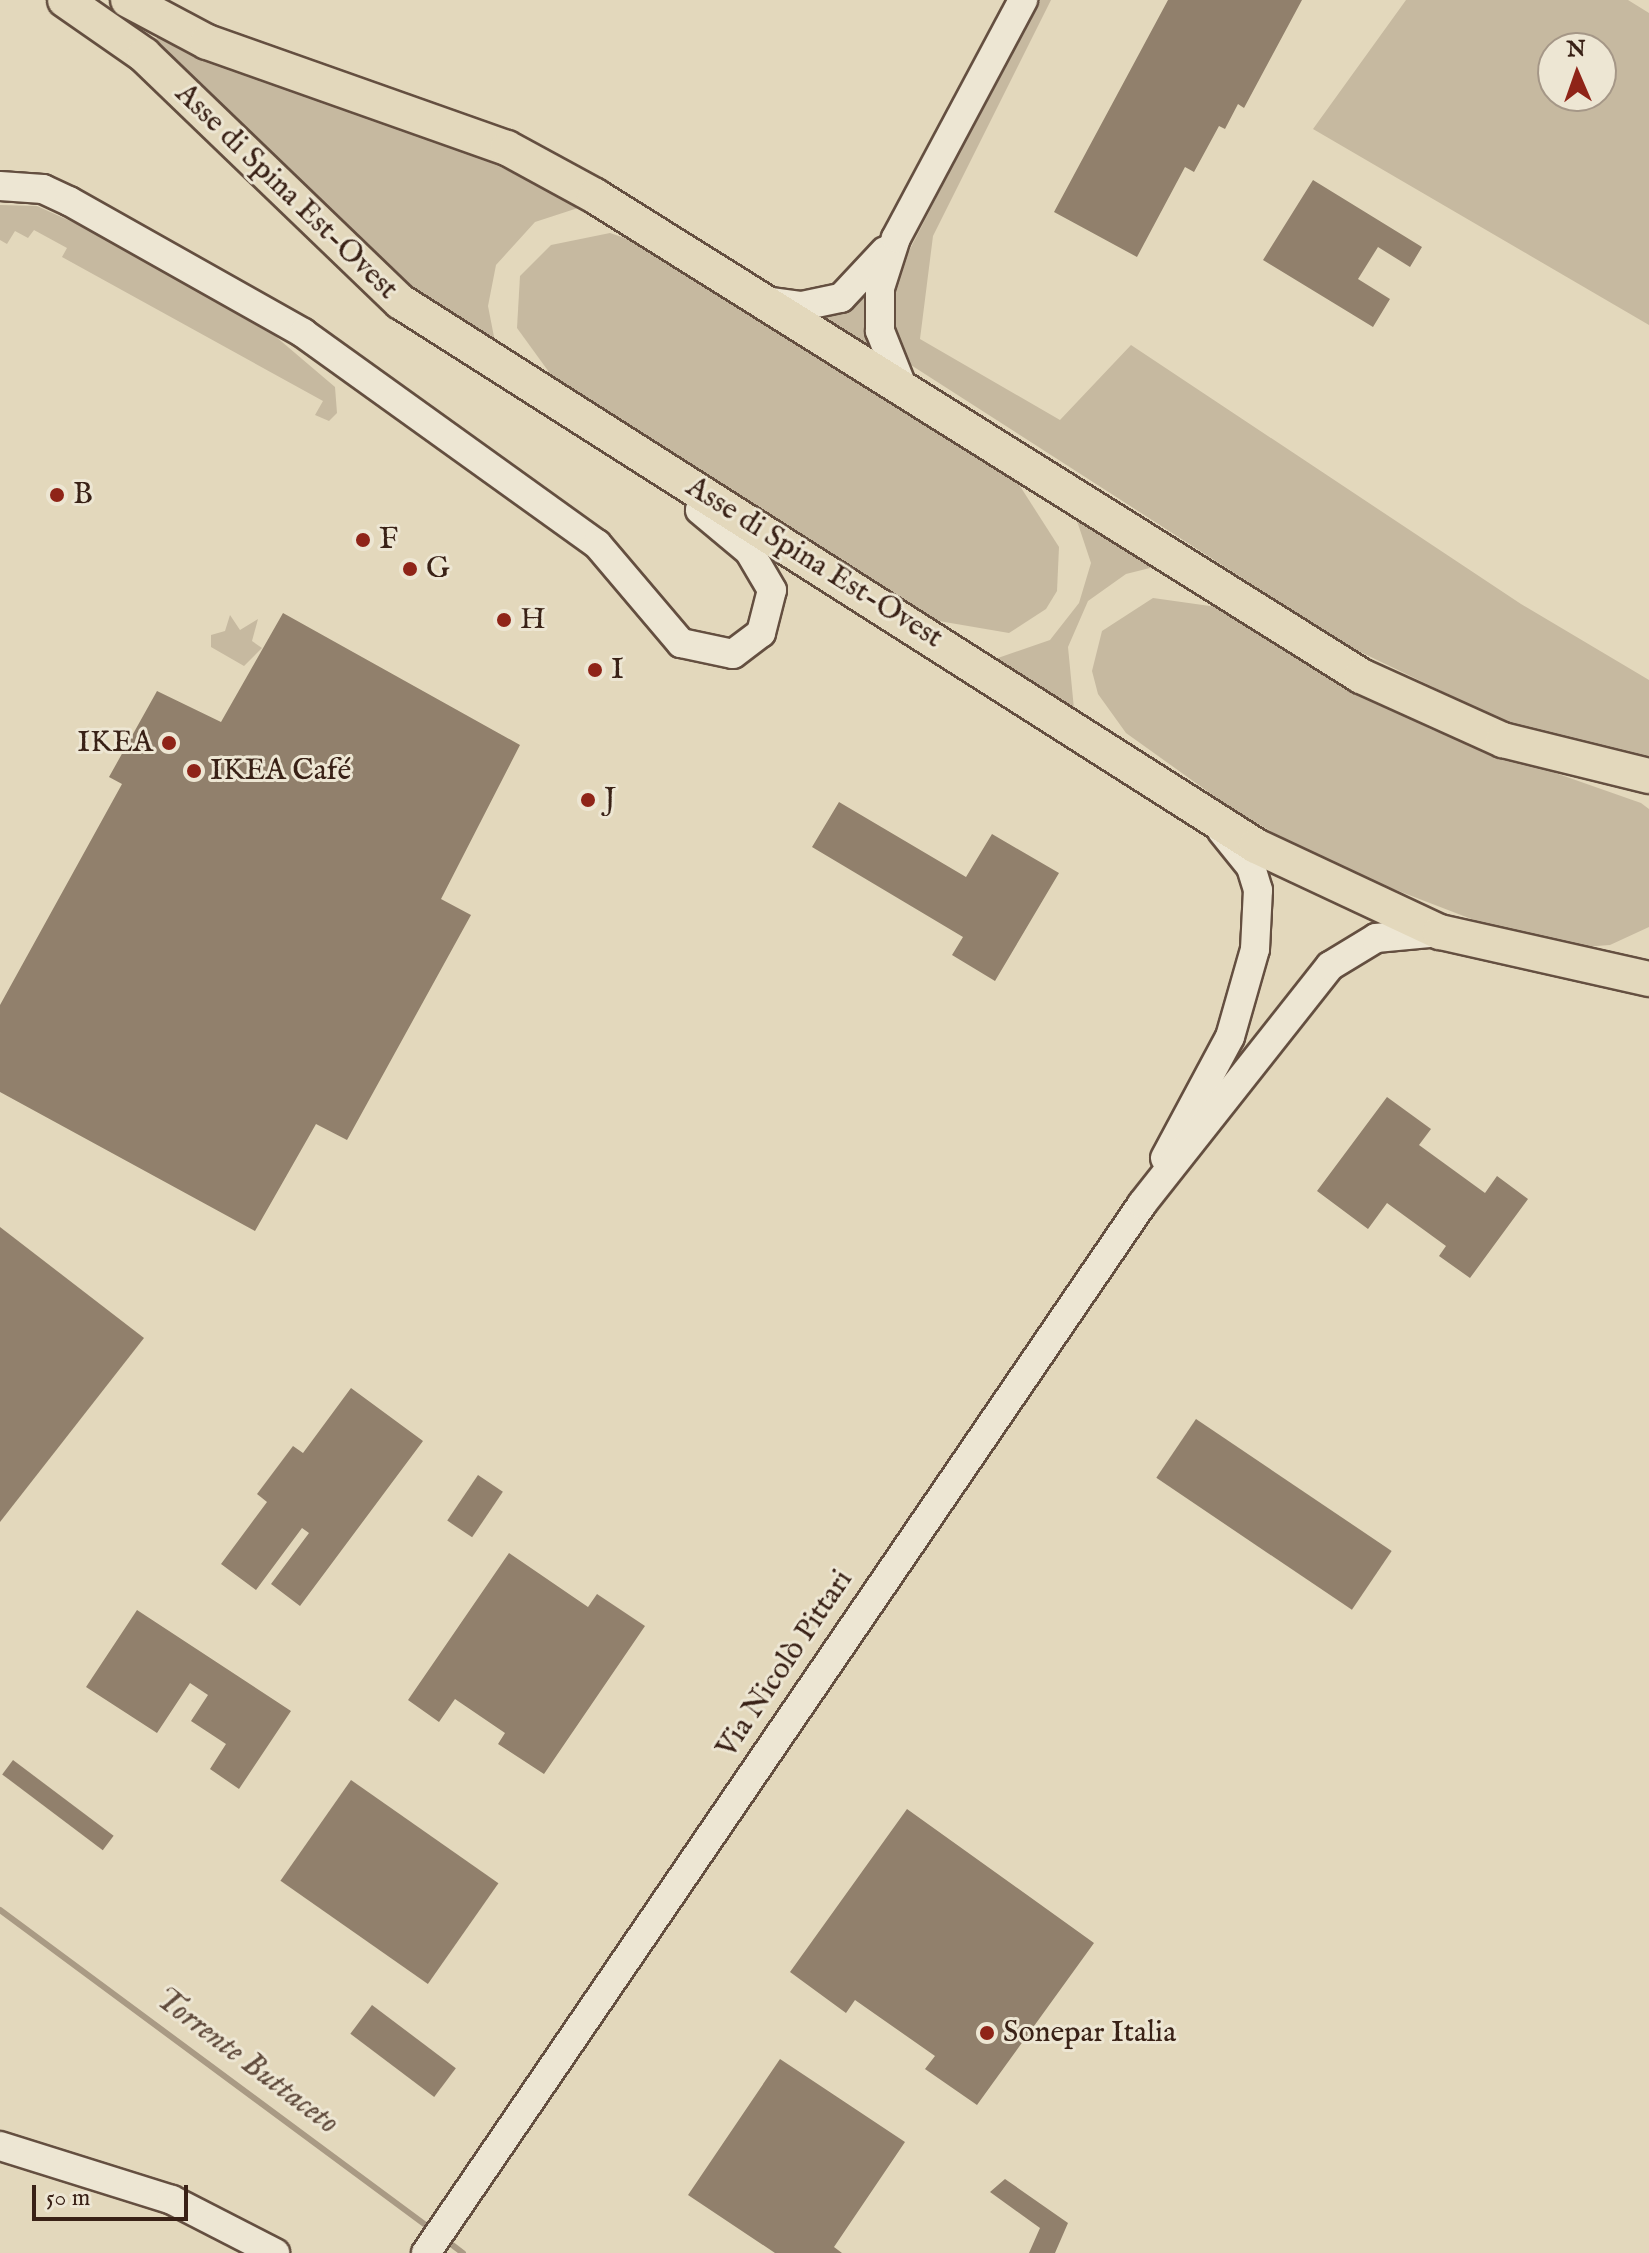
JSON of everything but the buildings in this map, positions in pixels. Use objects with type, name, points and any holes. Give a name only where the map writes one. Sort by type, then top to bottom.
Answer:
[{"type":"main road","name":"Asse di Spina Est-Ovest","points":[[65,0],[144,55],[401,302],[1188,802],[1281,859],[1440,932],[1649,979]]},
{"type":"main road","name":"Asse di Spina Est-Ovest","points":[[128,0],[207,42],[507,148],[1361,676],[1503,740],[1649,776]]},
{"type":"street","points":[[904,391],[877,308],[896,238],[1023,0]]},
{"type":"street","points":[[0,186],[43,189],[69,201],[291,326],[597,544],[681,643],[711,654],[748,647],[772,609],[768,576],[749,551],[697,508],[608,453],[560,405]]},
{"type":"street","points":[[759,301],[802,306],[841,298],[896,238]]},
{"type":"street","points":[[1142,1204],[1230,1037],[1260,918],[1251,867],[1188,802]]},
{"type":"street","points":[[1142,1204],[1346,951],[1376,938],[1440,932]]},
{"type":"street","name":"Via Nicolò Pittari","points":[[426,2253],[1142,1204]]},
{"type":"street","points":[[0,2146],[172,2200],[275,2253]]},
{"type":"shaded area","points":[[1038,0],[1051,0],[933,236],[920,339],[1060,420],[1131,345],[1521,604],[1649,680],[1649,758],[1510,724],[1348,646],[900,358],[890,340],[890,288]]},
{"type":"shaded area","points":[[1406,0],[1628,0],[1649,13],[1649,325],[1313,129]]},
{"type":"shaded area","points":[[158,35],[430,132],[581,207],[535,222],[496,265],[488,306],[496,347],[410,290],[155,42]]},
{"type":"shaded area","points":[[0,205],[37,206],[88,229],[275,336],[335,387],[337,413],[329,421],[315,415],[323,401],[62,257],[67,248],[34,230],[28,238],[15,231],[7,244],[0,240]]},
{"type":"shaded area","points":[[610,233],[642,244],[1018,483],[1059,547],[1057,591],[1046,609],[1009,633],[933,620],[554,379],[517,328],[520,276],[551,245]]},
{"type":"shaded area","points":[[870,290],[875,350],[821,315]]},
{"type":"shaded area","points":[[1077,521],[1154,567],[1126,574],[1088,601],[1068,647],[1074,709],[995,659],[1050,640],[1079,603],[1091,563]]},
{"type":"shaded area","points":[[1153,598],[1217,607],[1430,729],[1641,803],[1649,809],[1649,927],[1610,945],[1582,947],[1500,930],[1331,865],[1235,811],[1126,733],[1098,694],[1092,671],[1102,631]]},
{"type":"shaded area","points":[[230,615],[240,630],[258,619],[252,641],[262,648],[244,666],[211,647],[211,635],[225,631]]},
{"type":"waterway","name":"Torrente Buttaceto","points":[[0,1910],[431,2229]]},
{"type":"waterway","name":"Torrente Buttaceto","points":[[443,2238],[463,2253]]},
{"type":"place","name":"B","points":[[57,495]]},
{"type":"place","name":"F","points":[[363,540]]},
{"type":"place","name":"G","points":[[410,569]]},
{"type":"place","name":"H","points":[[504,620]]},
{"type":"place","name":"I","points":[[595,670]]},
{"type":"place","name":"IKEA","points":[[169,743]]},
{"type":"place","name":"IKEA Café","points":[[194,771]]},
{"type":"place","name":"J","points":[[588,800]]},
{"type":"place","name":"Sonepar Italia","points":[[987,2033]]}]
